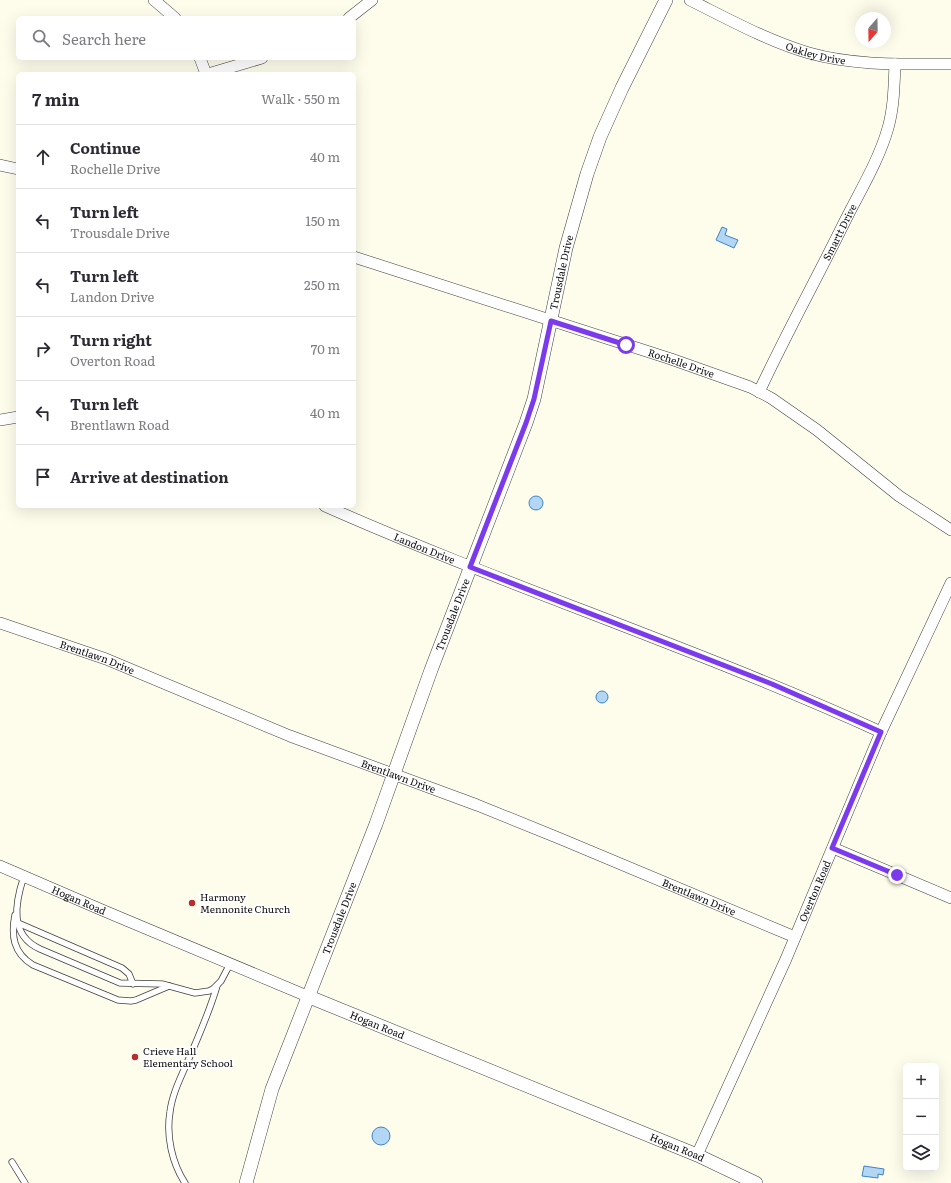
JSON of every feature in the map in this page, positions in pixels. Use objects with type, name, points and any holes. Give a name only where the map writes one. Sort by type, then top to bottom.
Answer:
[{"type":"street","points":[[154,0],[173,16]]},
{"type":"street","points":[[352,16],[372,0]]},
{"type":"street","name":"Trousdale Drive","points":[[246,1183],[272,1089],[394,774],[431,670],[526,423],[534,399],[574,220],[592,159],[622,88],[666,0]]},
{"type":"street","name":"Oakley Drive","points":[[690,0],[769,38],[809,53],[838,59],[895,64],[951,64]]},
{"type":"street","points":[[201,60],[206,72]]},
{"type":"street","points":[[214,72],[255,60]]},
{"type":"street","name":"Smartt Drive","points":[[760,392],[877,156],[890,117],[894,90],[895,64]]},
{"type":"street","points":[[0,165],[16,169]]},
{"type":"street","name":"Rochelle Drive","points":[[356,258],[671,359],[740,383],[760,392],[817,430],[899,496],[951,530]]},
{"type":"street","points":[[0,420],[16,417]]},
{"type":"street","name":"Landon Drive","points":[[330,508],[450,560],[772,684],[881,732]]},
{"type":"street","name":"Overton Road","points":[[697,1156],[795,937],[881,732],[951,583]]},
{"type":"street","name":"Brentlawn Drive","points":[[0,623],[106,659],[290,736],[477,805],[795,937]]},
{"type":"street","points":[[832,848],[951,898]]},
{"type":"street","name":"Hogan Road","points":[[0,866],[230,964],[697,1156],[756,1183]]},
{"type":"lane","points":[[24,876],[17,902],[13,924],[13,936],[18,949],[25,959],[33,965],[118,1000],[136,1000],[169,986]]},
{"type":"lane","points":[[17,902],[16,913],[18,923],[26,938],[35,947],[120,983],[154,984],[169,986],[195,993],[209,991],[217,986]]},
{"type":"lane","points":[[18,923],[122,968],[129,974],[133,984]]},
{"type":"lane","points":[[184,1183],[171,1146],[169,1132],[170,1112],[174,1094],[207,1016],[217,986],[230,964]]},
{"type":"lane","points":[[12,1162],[25,1183]]},
{"type":"water","points":[[722,227],[727,229],[725,235],[738,240],[734,248],[716,240]]},
{"type":"water","points":[[536,496],[541,498],[543,503],[541,508],[536,510],[531,508],[529,503],[531,498]]},
{"type":"water","points":[[604,691],[607,692],[607,702],[600,703],[597,702],[596,695],[597,692]]},
{"type":"water","points":[[377,1127],[385,1127],[390,1132],[388,1143],[385,1145],[377,1145],[372,1140],[372,1132]]},
{"type":"water","points":[[864,1166],[884,1169],[883,1175],[878,1174],[878,1178],[862,1176]]},
{"type":"place","name":"Harmony Mennonite Church","points":[[192,903]]},
{"type":"place","name":"Crieve Hall Elementary School","points":[[135,1057]]},
{"type":"route","points":[[626,345],[551,321],[534,399],[514,457],[470,567],[772,684],[881,732],[832,848],[897,875]]}]
